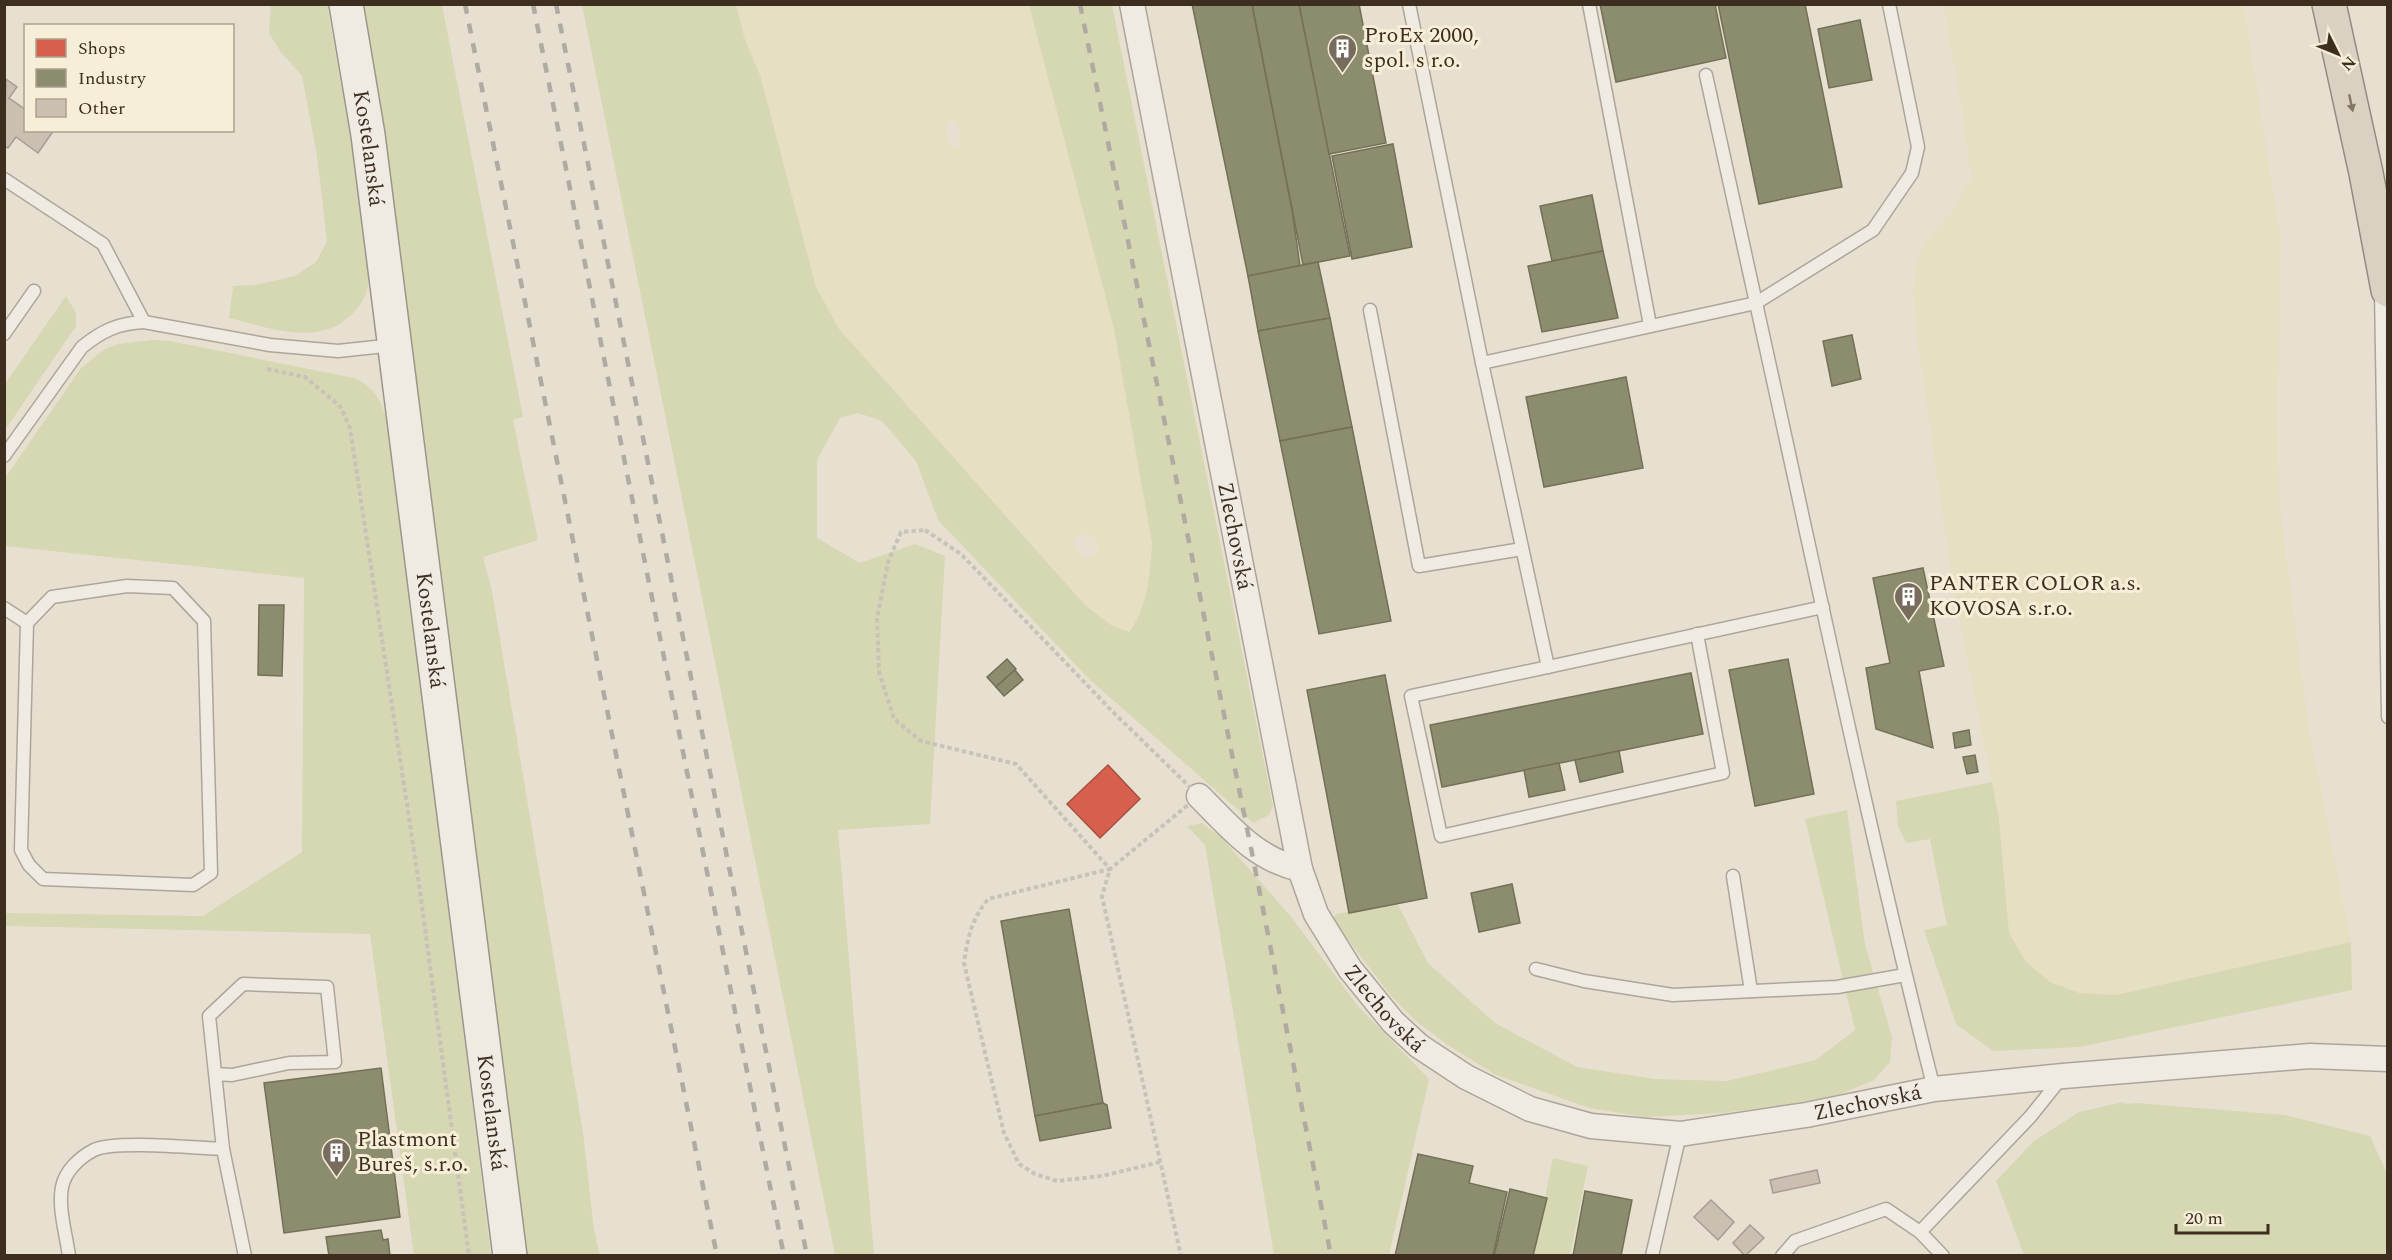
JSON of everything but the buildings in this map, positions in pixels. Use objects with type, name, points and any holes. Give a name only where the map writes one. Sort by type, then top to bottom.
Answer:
[{"type":"highway","points":[[2329,4],[2366,173],[2388,290]]},
{"type":"main road","name":"Kostelanská","points":[[346,4],[368,135],[510,1256]]},
{"type":"street","name":"Zlechovská","points":[[1132,4],[1300,869],[1316,914],[1350,969],[1393,1022],[1419,1046],[1466,1077],[1530,1109],[1591,1126],[1680,1134],[1806,1115],[1934,1089],[2310,1056],[2388,1059]]},
{"type":"street","points":[[1199,796],[1251,848],[1284,866],[1300,869]]},
{"type":"lane","points":[[1409,4],[1482,363],[1548,667]]},
{"type":"lane","points":[[1589,4],[1650,325]]},
{"type":"lane","points":[[1482,363],[1756,303],[1873,230],[1912,173],[1918,147],[1889,4]]},
{"type":"lane","points":[[1706,75],[1865,807],[1934,1089]]},
{"type":"lane","points":[[2366,173],[2382,296],[2388,717]]},
{"type":"lane","points":[[4,178],[103,244],[144,322]]},
{"type":"lane","points":[[4,334],[34,291]]},
{"type":"lane","points":[[1370,310],[1419,566],[1522,549]]},
{"type":"lane","points":[[4,456],[82,347],[115,326],[125,323],[144,322],[270,345],[338,351],[395,345]]},
{"type":"lane","points":[[127,586],[173,588],[204,621],[211,873],[192,885],[89,881],[44,879],[29,865],[21,850],[27,623],[52,597],[127,586]]},
{"type":"lane","points":[[1697,634],[1723,773],[1442,836],[1411,696],[1823,606]]},
{"type":"lane","points":[[4,608],[27,623]]},
{"type":"lane","points":[[1733,876],[1751,991]]},
{"type":"lane","points":[[1536,969],[1584,981],[1673,995],[1837,987],[1905,975]]},
{"type":"lane","points":[[216,1074],[232,1075],[289,1063],[335,1062],[327,987],[243,984],[209,1016],[223,1149],[245,1256]]},
{"type":"lane","points":[[1920,1232],[2030,1117],[2063,1076]]},
{"type":"lane","points":[[1652,1256],[1680,1134]]},
{"type":"lane","points":[[69,1256],[61,1195],[62,1184],[68,1172],[88,1154],[96,1149],[117,1146],[223,1149]]},
{"type":"lane","points":[[1782,1256],[1795,1241],[1886,1209],[1920,1232],[1943,1256]]},
{"type":"path","points":[[270,345],[265,368],[305,377],[340,406],[350,428],[417,872],[469,1256]]},
{"type":"path","points":[[1110,869],[1016,764],[921,741],[894,719],[879,672],[877,618],[888,562],[901,532],[925,530],[961,554],[1114,713],[1199,796],[1110,869],[988,899],[976,915],[968,937],[964,963],[1004,1132],[1019,1164],[1035,1174],[1058,1180],[1102,1176],[1160,1162]]},
{"type":"path","points":[[1110,869],[1102,896],[1181,1256]]},
{"type":"shaded area","points":[[736,5],[1029,5],[1114,329],[1152,543],[1150,573],[1139,618],[1129,632],[1111,625],[1085,605],[839,329],[816,287],[760,75],[745,40]],"holes":[[[951,120],[956,123],[960,134],[958,147],[953,147],[948,142],[946,126]],[[1084,534],[1094,538],[1098,547],[1097,554],[1086,559],[1073,544],[1076,537]]]},
{"type":"shaded area","points":[[1943,5],[2244,5],[2281,238],[2279,497],[2309,728],[2351,942],[2116,995],[2079,993],[2050,982],[2026,962],[2009,933],[1999,819],[1954,593],[1916,331],[1913,294],[1915,265],[1925,242],[1952,211],[1971,179],[1962,111]]},
{"type":"green space","points":[[271,5],[327,5],[368,256],[368,286],[358,307],[336,326],[310,333],[283,331],[229,318],[233,287],[231,286],[255,285],[295,276],[316,262],[327,242],[317,156],[302,76],[280,51],[269,33]]},
{"type":"green space","points":[[364,5],[442,5],[523,417],[513,420],[538,540],[483,557],[492,591],[583,1132],[594,1230],[600,1255],[527,1255],[510,1138],[425,441]]},
{"type":"green space","points":[[582,5],[736,5],[745,40],[760,75],[816,287],[839,329],[1085,605],[1111,625],[1129,632],[1144,601],[1149,578],[1152,543],[1114,329],[1029,5],[1112,5],[1273,806],[1269,815],[1253,823],[1090,680],[938,520],[916,461],[882,421],[858,413],[840,418],[817,460],[817,538],[860,563],[915,544],[945,556],[930,824],[838,830],[874,1255],[835,1255]]},
{"type":"green space","points":[[66,296],[76,313],[76,326],[5,430],[5,384]]},
{"type":"green space","points":[[152,340],[170,341],[354,378],[373,391],[384,410],[388,425],[491,1255],[414,1255],[370,934],[5,926],[5,913],[203,916],[302,852],[304,578],[5,546],[5,478],[81,368],[105,349],[118,344]]},
{"type":"green space","points":[[1992,782],[1999,819],[2009,933],[2026,962],[2050,982],[2079,993],[2116,995],[2351,942],[2352,990],[2080,1047],[1993,1051],[1956,1024],[1924,930],[1947,925],[1930,839],[1906,843],[1898,826],[1896,801]]},
{"type":"green space","points":[[1847,810],[1865,945],[1892,1037],[1890,1062],[1874,1080],[1841,1094],[1791,1104],[1722,1113],[1645,1117],[1589,1108],[1494,1074],[1446,1044],[1416,1021],[1391,996],[1333,920],[1336,914],[1397,903],[1428,963],[1495,1023],[1577,1067],[1655,1079],[1726,1081],[1816,1060],[1855,1030],[1805,819]]},
{"type":"green space","points":[[1202,823],[1222,838],[1292,918],[1358,1006],[1429,1079],[1389,1255],[1274,1255],[1205,845],[1187,826]]},
{"type":"green space","points":[[2123,1102],[2285,1115],[2370,1136],[2387,1174],[2387,1255],[2024,1255],[1996,1181],[2034,1141],[2079,1112]]},
{"type":"green space","points":[[1553,1158],[1588,1166],[1570,1255],[1533,1256]]},
{"type":"railway","points":[[465,4],[717,1256]]},
{"type":"railway","points":[[533,4],[784,1256]]},
{"type":"railway","points":[[556,4],[807,1256]]},
{"type":"railway","points":[[1080,4],[1331,1256]]},
{"type":"place","name":"ProEx 2000, spol. s r.o.","points":[[1343,74]]},
{"type":"place","name":"PANTER COLOR a.s. KOVOSA s.r.o.","points":[[1908,622]]},
{"type":"place","name":"Plastmont Bureš, s.r.o.","points":[[336,1178]]}]
